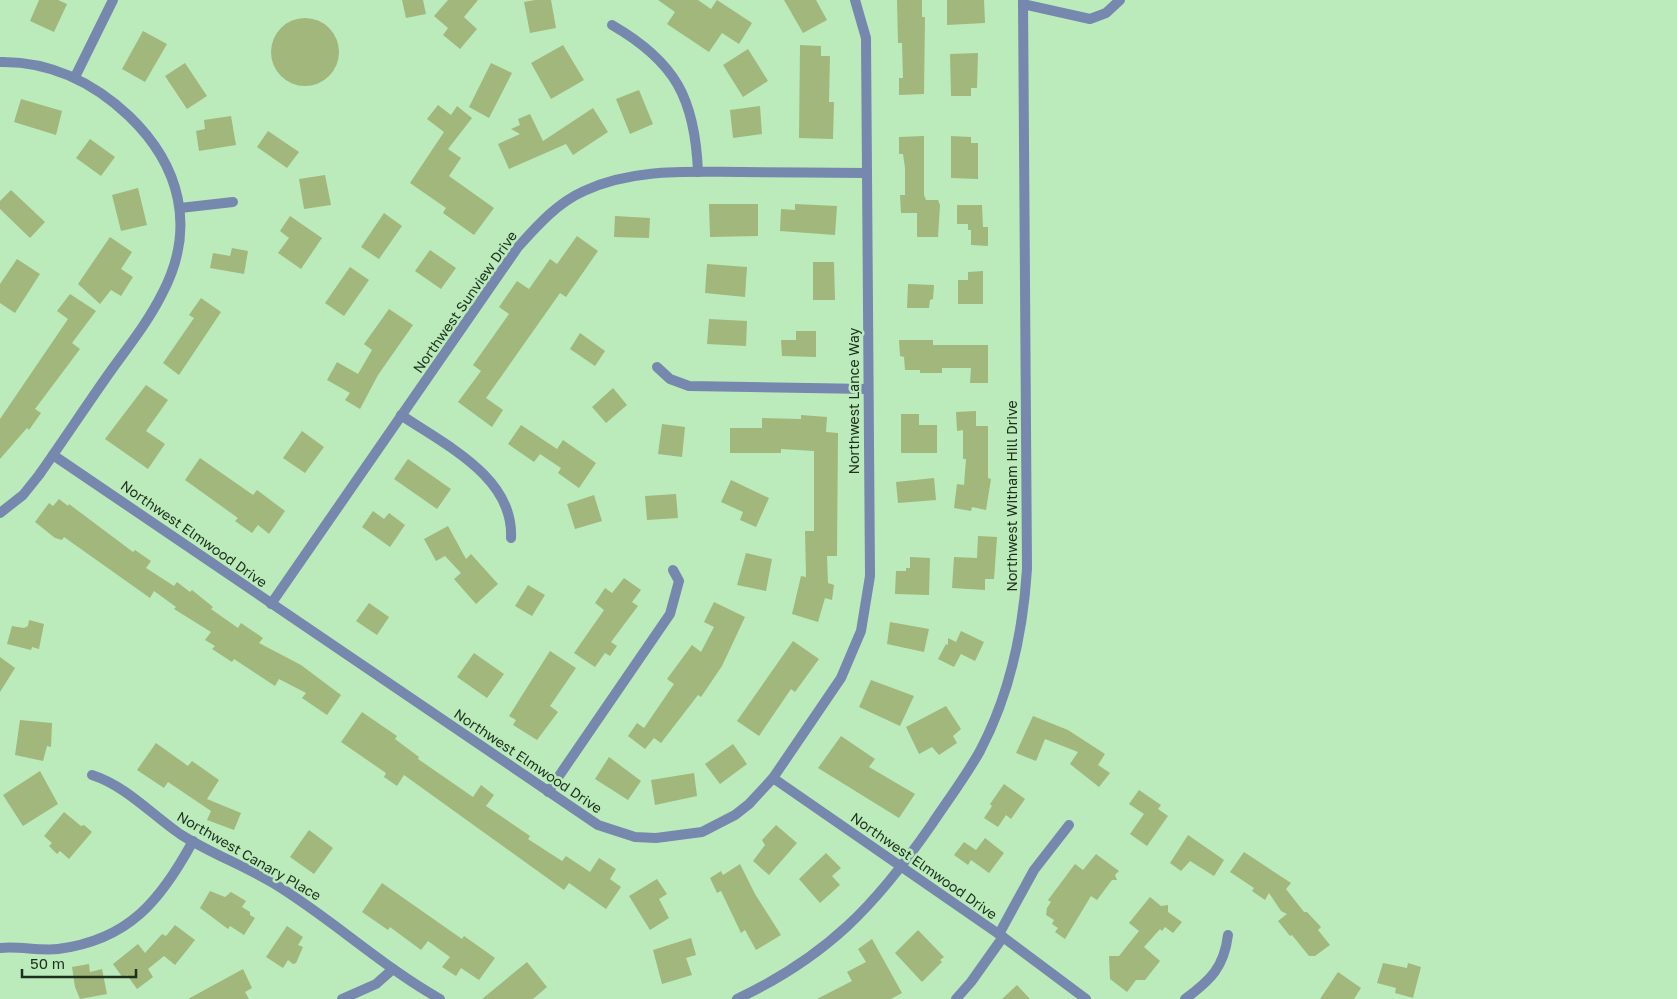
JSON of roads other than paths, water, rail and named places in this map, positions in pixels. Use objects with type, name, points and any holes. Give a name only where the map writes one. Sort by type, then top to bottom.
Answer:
[{"type":"street","points":[[75,77],[113,0]]},
{"type":"street","name":"Northwest Lance Way","points":[[773,778],[841,678],[861,631],[868,599],[870,576],[866,38],[855,0]]},
{"type":"street","points":[[1023,2],[1090,19],[1106,13],[1120,0]]},
{"type":"street","name":"Northwest Witham Hill Drive","points":[[737,999],[794,969],[828,944],[871,905],[902,867],[980,751],[998,713],[1012,671],[1025,603],[1027,569],[1023,2]]},
{"type":"street","points":[[612,25],[655,54],[680,88],[688,105],[695,132],[698,172]]},
{"type":"street","points":[[0,62],[34,64],[75,77],[119,107],[156,146],[176,187],[180,208],[179,247],[174,267],[163,293],[53,455],[23,495],[0,513]]},
{"type":"street","name":"Northwest Sunview Drive","points":[[271,604],[518,248],[541,222],[562,203],[583,191],[611,181],[640,174],[698,172],[867,173]]},
{"type":"street","points":[[180,208],[233,202]]},
{"type":"street","points":[[657,367],[670,379],[689,386],[868,389]]},
{"type":"street","points":[[401,415],[456,453],[494,484],[504,500],[510,518],[511,538]]},
{"type":"street","name":"Northwest Elmwood Drive","points":[[53,455],[571,808],[611,831],[635,837],[659,838],[687,835],[717,826],[749,804],[773,778],[1001,936],[1086,999]]},
{"type":"street","points":[[548,792],[670,614],[679,581],[673,570]]},
{"type":"street","name":"Northwest Canary Place","points":[[92,776],[117,786],[158,818],[193,841],[276,885],[325,918],[392,969],[440,999]]},
{"type":"street","points":[[956,999],[971,982],[1001,936],[1034,870],[1069,825]]},
{"type":"street","points":[[0,948],[14,946],[56,949],[89,942],[121,927],[140,916],[166,888],[193,841]]},
{"type":"street","points":[[1185,999],[1209,980],[1220,964],[1225,953],[1228,935]]},
{"type":"street","points":[[342,999],[376,984],[392,969]]}]
